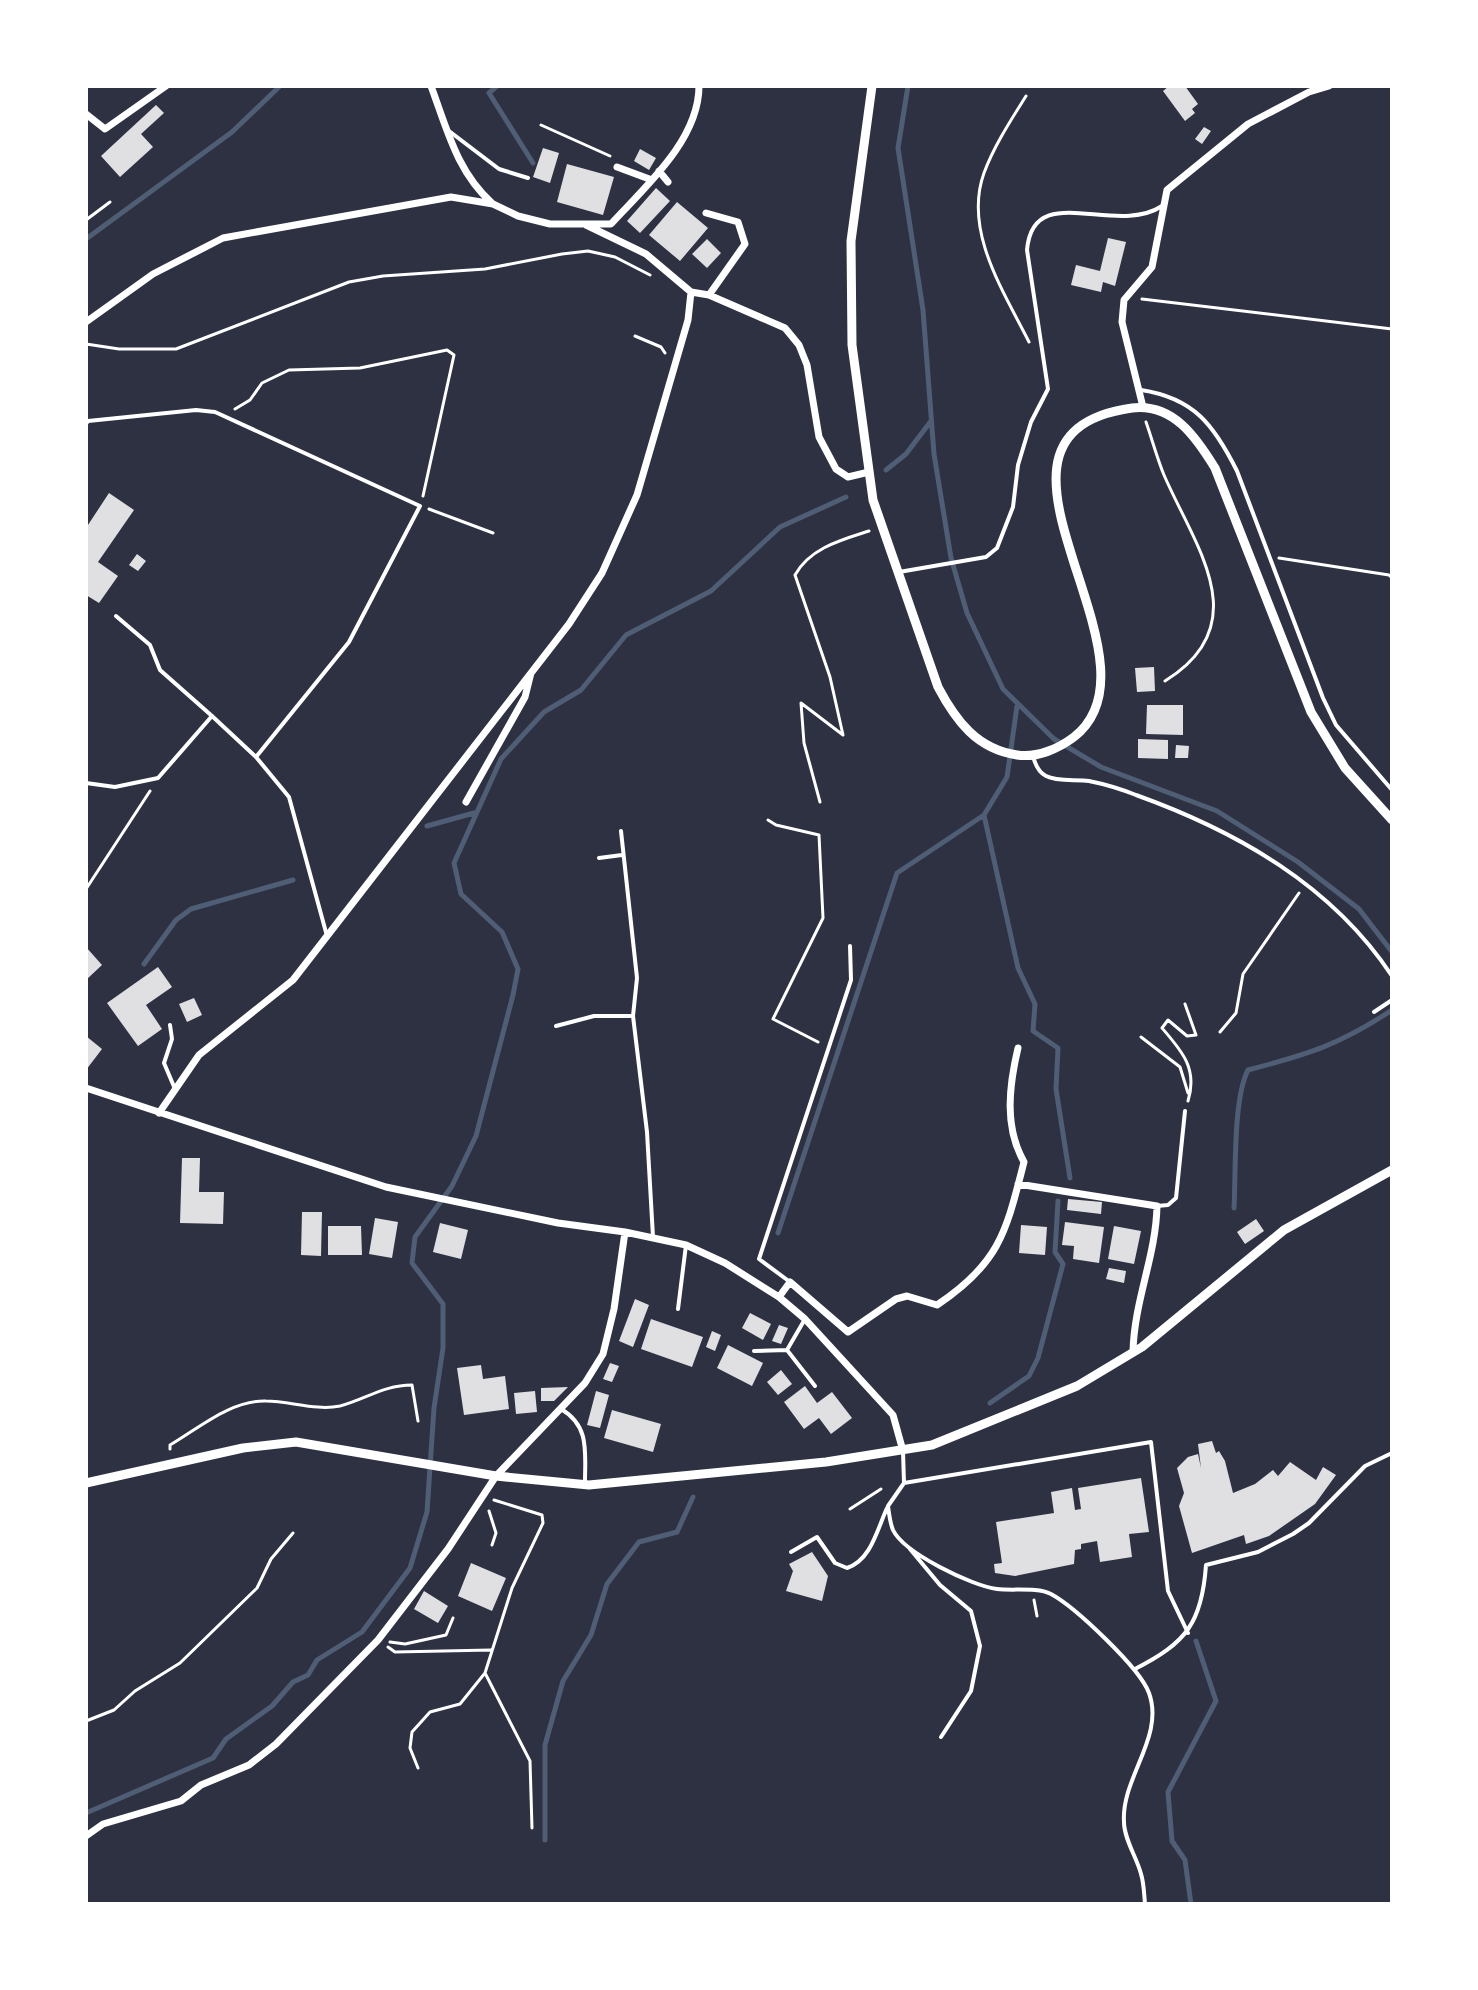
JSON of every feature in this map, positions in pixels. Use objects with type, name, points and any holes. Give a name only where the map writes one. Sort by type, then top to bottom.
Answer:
[{"type":"street","points":[[86,114],[105,129],[166,86]]},
{"type":"street","points":[[431,86],[471,185],[493,204],[518,216],[550,224],[611,224],[652,180],[683,138],[699,99],[699,86]]},
{"type":"street","points":[[872,86],[857,184],[849,287],[852,345],[869,472],[880,527],[938,687],[951,711],[973,735],[1005,753],[1021,756],[1046,753],[1071,740],[1089,724],[1097,705],[1101,659],[1093,622],[1060,523],[1057,476],[1065,447],[1076,430],[1094,416],[1143,407],[1171,415],[1193,433],[1215,468],[1311,712],[1345,768],[1392,820]]},
{"type":"street","points":[[1143,407],[1122,322],[1127,295],[1152,267],[1167,190],[1248,124],[1309,89],[1329,86]]},
{"type":"street","points":[[617,167],[652,180]]},
{"type":"street","points":[[659,171],[668,182]]},
{"type":"street","points":[[86,322],[153,274],[223,238],[451,197],[493,204]]},
{"type":"street","points":[[706,213],[738,222],[745,244],[709,295]]},
{"type":"street","points":[[584,224],[646,254],[691,292],[709,295],[785,328],[799,345],[807,365],[812,410],[828,458],[848,477],[869,472]]},
{"type":"street","points":[[159,1113],[199,1055],[293,980],[531,671],[602,573],[637,495],[688,320],[691,292]]},
{"type":"street","points":[[466,802],[525,697],[531,671]]},
{"type":"street","points":[[779,1297],[790,1282],[848,1332],[896,1299],[907,1296],[937,1305],[968,1285],[988,1263],[1012,1215],[1024,1162],[1013,1143],[1009,1119],[1018,1048]]},
{"type":"street","points":[[88,1091],[332,1172],[453,1202],[686,1245],[725,1263],[779,1297],[805,1319],[893,1415],[903,1451]]},
{"type":"street","points":[[86,1483],[243,1448],[296,1442],[496,1476],[585,1484],[826,1462],[903,1451],[970,1431],[1077,1386],[1133,1352],[1196,1303],[1252,1253],[1317,1208],[1392,1170]]},
{"type":"street","points":[[1018,1184],[1157,1206],[1157,1233],[1133,1317],[1133,1352]]},
{"type":"street","points":[[86,1836],[103,1824],[181,1801],[201,1785],[249,1765],[276,1744],[378,1640],[448,1549],[496,1476],[585,1383],[603,1354],[614,1309],[625,1232]]},
{"type":"lane","points":[[447,130],[499,169],[528,178]]},
{"type":"lane","points":[[897,572],[986,557],[997,548],[1013,507],[1018,465],[1031,422],[1048,389],[1027,250],[1028,229],[1036,219],[1051,213],[1137,217],[1165,205]]},
{"type":"lane","points":[[1141,390],[1166,394],[1193,409],[1220,436],[1336,725],[1392,790]]},
{"type":"lane","points":[[86,424],[88,421],[196,410],[224,416],[420,506],[349,642],[256,757]]},
{"type":"lane","points":[[116,616],[150,645],[160,670],[256,757],[289,797],[327,936]]},
{"type":"lane","points":[[86,783],[115,787],[158,778],[212,716]]},
{"type":"lane","points":[[1033,756],[1037,768],[1047,777],[1090,781],[1191,816],[1234,837],[1303,882],[1365,936],[1392,976]]},
{"type":"lane","points":[[621,831],[637,978],[633,1016],[647,1132],[653,1237]]},
{"type":"lane","points":[[599,858],[622,855]]},
{"type":"lane","points":[[790,1282],[759,1259],[851,980],[850,946]]},
{"type":"lane","points":[[1374,1012],[1392,1000]]},
{"type":"lane","points":[[556,1026],[594,1016],[633,1016]]},
{"type":"lane","points":[[170,1025],[172,1039],[164,1063],[175,1089]]},
{"type":"lane","points":[[1157,1206],[1168,1205],[1176,1198],[1185,1111]]},
{"type":"lane","points":[[678,1309],[686,1245]]},
{"type":"lane","points":[[787,1350],[805,1319]]},
{"type":"lane","points":[[754,1351],[787,1350]]},
{"type":"lane","points":[[787,1350],[815,1386]]},
{"type":"lane","points":[[559,1407],[574,1416],[582,1428],[585,1484]]},
{"type":"lane","points":[[904,1483],[1151,1442],[1168,1591],[1188,1633]]},
{"type":"lane","points":[[791,1552],[817,1537],[835,1563],[847,1568],[858,1564],[867,1553],[888,1506],[904,1483],[903,1451]]},
{"type":"lane","points":[[1135,1669],[1173,1649],[1188,1633],[1203,1595],[1206,1565],[1258,1552],[1293,1534],[1309,1523],[1365,1466],[1392,1453]]},
{"type":"lane","points":[[888,1506],[893,1530],[940,1585],[971,1611],[980,1646],[971,1691],[941,1737]]},
{"type":"lane","points":[[906,1545],[971,1582],[995,1589],[1050,1593],[1126,1657],[1135,1669],[1151,1700],[1151,1723],[1143,1755],[1131,1780],[1123,1823],[1142,1877],[1145,1904]]},
{"type":"path","points":[[1026,96],[983,175],[980,224],[987,257],[1029,343]]},
{"type":"path","points":[[541,125],[567,133],[611,156]]},
{"type":"path","points":[[86,220],[110,202]]},
{"type":"path","points":[[86,344],[119,349],[176,349],[349,282],[383,276],[485,269],[588,251],[615,257],[658,280]]},
{"type":"path","points":[[1127,295],[1392,329]]},
{"type":"path","points":[[635,336],[661,347],[675,365]]},
{"type":"path","points":[[224,416],[250,400],[262,383],[289,370],[360,368],[447,350],[454,355],[420,506],[493,533]]},
{"type":"path","points":[[1143,407],[1165,476],[1193,528],[1214,590],[1211,625],[1189,666],[1165,681]]},
{"type":"path","points":[[820,802],[804,743],[801,703],[843,735],[830,677],[795,575],[802,562],[829,544],[880,527]]},
{"type":"path","points":[[1270,559],[1283,557],[1392,578]]},
{"type":"path","points":[[86,889],[158,778]]},
{"type":"path","points":[[768,820],[776,825],[819,835],[823,918],[773,1019],[828,1047]]},
{"type":"path","points":[[1220,1032],[1236,1013],[1243,974],[1296,900],[1303,882]]},
{"type":"path","points":[[1185,1004],[1196,1035],[1187,1036],[1168,1020],[1162,1028],[1189,1064],[1193,1086],[1185,1111]]},
{"type":"path","points":[[1141,1037],[1180,1067],[1189,1097]]},
{"type":"path","points":[[170,1465],[170,1445],[238,1405],[265,1401],[339,1406],[391,1385],[412,1385],[418,1421]]},
{"type":"path","points":[[850,1509],[881,1489]]},
{"type":"path","points":[[482,1497],[496,1533],[492,1545]]},
{"type":"path","points":[[418,1768],[410,1748],[412,1732],[430,1712],[460,1704],[485,1673],[525,1554],[543,1523],[542,1515],[482,1497]]},
{"type":"path","points":[[86,1721],[114,1710],[135,1691],[180,1663],[257,1588],[271,1559],[293,1533]]},
{"type":"path","points":[[1033,1592],[1037,1616]]},
{"type":"path","points":[[378,1640],[405,1644],[446,1635],[453,1618]]},
{"type":"path","points":[[378,1640],[395,1652],[491,1650]]},
{"type":"path","points":[[485,1673],[530,1761],[532,1828]]},
{"type":"building","points":[[1169,86],[1185,86],[1198,104],[1192,109],[1195,113],[1185,121],[1163,91]]},
{"type":"building","points":[[156,105],[164,113],[141,134],[153,147],[120,177],[101,156]]},
{"type":"building","points":[[1204,127],[1211,131],[1202,144],[1195,139]]},
{"type":"building","points":[[543,148],[559,153],[550,183],[533,177]]},
{"type":"building","points":[[640,149],[656,158],[649,170],[634,161]]},
{"type":"building","points":[[567,164],[614,177],[603,215],[557,202]]},
{"type":"building","points":[[656,188],[670,201],[640,233],[627,221]]},
{"type":"building","points":[[677,202],[708,228],[680,261],[649,235]]},
{"type":"building","points":[[1108,238],[1126,242],[1115,286],[1103,282],[1101,292],[1071,285],[1076,265],[1100,271]]},
{"type":"building","points":[[707,239],[721,253],[707,268],[692,254]]},
{"type":"building","points":[[109,493],[134,510],[98,562],[118,576],[99,603],[86,595],[86,528]]},
{"type":"building","points":[[137,554],[146,561],[138,571],[129,565]]},
{"type":"building","points":[[1154,667],[1155,691],[1137,692],[1135,668]]},
{"type":"building","points":[[1147,705],[1183,705],[1183,735],[1146,734]]},
{"type":"building","points":[[1138,739],[1168,740],[1168,759],[1138,758]]},
{"type":"building","points":[[1176,745],[1189,746],[1188,758],[1175,758]]},
{"type":"building","points":[[86,947],[102,965],[86,980]]},
{"type":"building","points":[[158,967],[172,987],[146,1005],[162,1029],[138,1046],[107,1003]]},
{"type":"building","points":[[194,998],[202,1015],[187,1022],[179,1004]]},
{"type":"building","points":[[86,1036],[102,1049],[86,1070]]},
{"type":"building","points":[[182,1158],[200,1158],[199,1192],[224,1192],[223,1224],[180,1223]]},
{"type":"building","points":[[1068,1199],[1102,1202],[1101,1214],[1067,1210]]},
{"type":"building","points":[[302,1212],[322,1212],[321,1256],[301,1255]]},
{"type":"building","points":[[375,1218],[398,1222],[392,1258],[369,1254]]},
{"type":"building","points":[[1256,1219],[1264,1231],[1245,1244],[1237,1232]]},
{"type":"building","points":[[1065,1222],[1104,1227],[1099,1263],[1073,1259],[1074,1246],[1062,1245]]},
{"type":"building","points":[[440,1223],[468,1230],[461,1259],[433,1252]]},
{"type":"building","points":[[1021,1225],[1047,1227],[1045,1255],[1019,1253]]},
{"type":"building","points":[[328,1226],[361,1226],[362,1255],[328,1255]]},
{"type":"building","points":[[1114,1226],[1141,1231],[1134,1264],[1108,1259]]},
{"type":"building","points":[[1109,1268],[1126,1271],[1124,1283],[1106,1279]]},
{"type":"building","points":[[635,1299],[649,1305],[633,1347],[619,1341]]},
{"type":"building","points":[[750,1313],[771,1324],[763,1340],[742,1328]]},
{"type":"building","points":[[651,1319],[703,1337],[692,1367],[641,1349]]},
{"type":"building","points":[[779,1325],[788,1328],[781,1344],[772,1341]]},
{"type":"building","points":[[712,1331],[721,1335],[715,1351],[706,1347]]},
{"type":"building","points":[[728,1345],[763,1363],[752,1386],[717,1368]]},
{"type":"building","points":[[610,1363],[619,1366],[612,1382],[603,1379]]},
{"type":"building","points":[[481,1365],[483,1379],[505,1376],[509,1409],[464,1415],[457,1368]]},
{"type":"building","points":[[781,1370],[792,1384],[778,1395],[767,1382]]},
{"type":"building","points":[[805,1386],[817,1403],[832,1392],[852,1418],[831,1434],[819,1418],[804,1429],[784,1402]]},
{"type":"building","points":[[568,1387],[554,1401],[541,1401],[541,1388]]},
{"type":"building","points":[[535,1391],[537,1412],[516,1414],[514,1393]]},
{"type":"building","points":[[596,1391],[609,1395],[600,1428],[587,1425]]},
{"type":"building","points":[[612,1410],[661,1424],[653,1452],[604,1438]]},
{"type":"building","points":[[1212,1441],[1216,1453],[1219,1451],[1225,1461],[1233,1493],[1255,1484],[1273,1470],[1278,1476],[1290,1462],[1316,1480],[1323,1467],[1336,1475],[1315,1504],[1269,1536],[1246,1544],[1244,1535],[1192,1553],[1179,1506],[1184,1493],[1177,1468],[1188,1457],[1198,1454],[1201,1468],[1198,1444]]},
{"type":"building","points":[[1141,1478],[1149,1532],[1129,1534],[1132,1557],[1100,1562],[1097,1541],[1081,1544],[1081,1549],[1075,1550],[1074,1564],[1015,1576],[995,1573],[994,1564],[1002,1563],[996,1522],[1054,1513],[1051,1492],[1072,1488],[1075,1510],[1081,1509],[1078,1488]]},
{"type":"building","points":[[812,1552],[828,1576],[822,1601],[786,1591],[793,1571],[789,1564]]},
{"type":"building","points":[[471,1563],[506,1578],[492,1611],[458,1596]]},
{"type":"building","points":[[424,1591],[448,1606],[438,1623],[414,1609]]},
{"type":"waterway","points":[[86,239],[232,132],[280,86]]},
{"type":"waterway","points":[[497,86],[489,93],[533,163]]},
{"type":"waterway","points":[[908,86],[898,148],[923,310],[934,454],[951,558],[967,613],[1003,689],[1054,739],[1101,767],[1217,811],[1298,862],[1359,909],[1392,952]]},
{"type":"waterway","points":[[886,470],[906,454],[931,421]]},
{"type":"waterway","points":[[86,1813],[213,1758],[226,1739],[272,1706],[293,1682],[308,1675],[317,1660],[362,1632],[410,1568],[427,1512],[434,1408],[443,1348],[443,1304],[412,1263],[415,1237],[452,1186],[476,1136],[518,969],[502,932],[461,894],[454,863],[501,759],[544,712],[581,690],[626,635],[711,591],[780,527],[846,497]]},
{"type":"waterway","points":[[778,1233],[897,873],[984,815],[1007,777],[1017,706]]},
{"type":"waterway","points":[[427,826],[474,813]]},
{"type":"waterway","points":[[984,815],[1018,968],[1035,1004],[1033,1031],[1058,1048],[1056,1089],[1070,1178]]},
{"type":"waterway","points":[[144,964],[176,920],[191,909],[293,880]]},
{"type":"waterway","points":[[1234,1208],[1238,1117],[1248,1070],[1323,1047],[1392,1010]]},
{"type":"waterway","points":[[990,1403],[1029,1376],[1038,1358],[1063,1264],[1055,1252],[1058,1201]]},
{"type":"waterway","points":[[545,1840],[545,1745],[563,1681],[591,1635],[607,1584],[639,1542],[677,1532],[693,1497]]},
{"type":"waterway","points":[[1191,1904],[1185,1860],[1172,1841],[1168,1792],[1216,1701],[1196,1641]]}]
